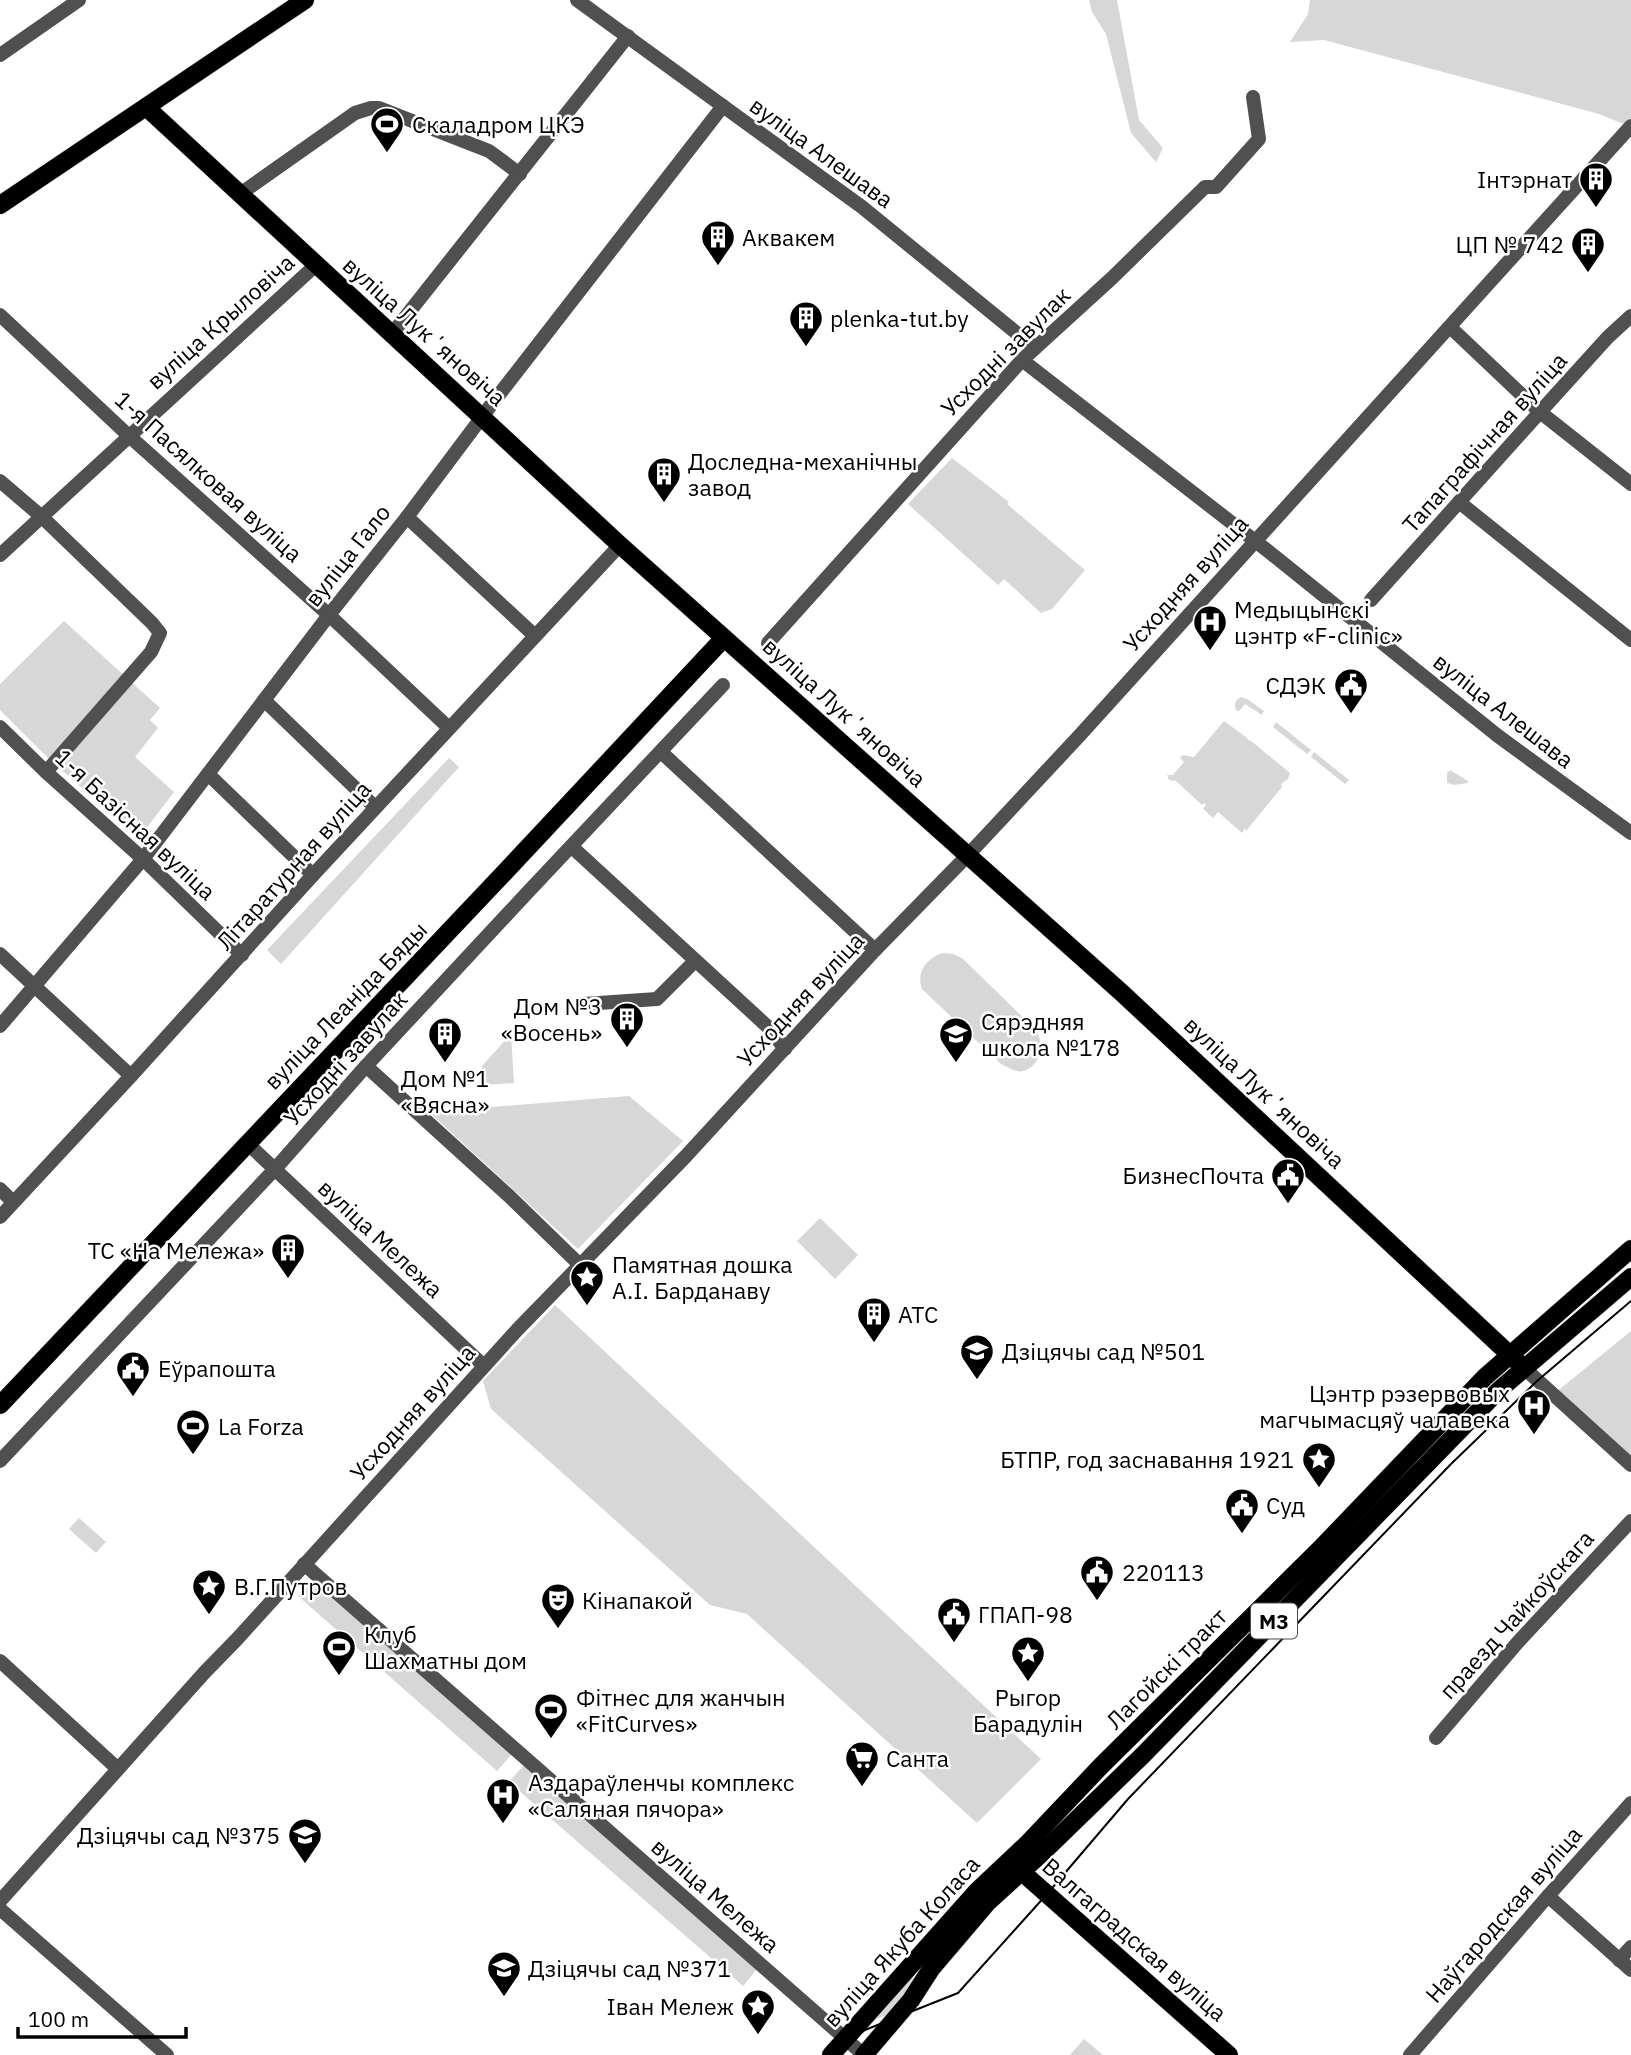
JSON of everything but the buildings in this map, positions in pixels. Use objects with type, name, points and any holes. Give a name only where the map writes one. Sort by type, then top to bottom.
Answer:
[{"type":"main road","points":[[0,205],[305,0]]},
{"type":"main road","name":"вуліца Лукʼяновіча","points":[[146,107],[620,545],[1203,1067],[1524,1368]]},
{"type":"main road","name":"вуліца Леаніда Бяды","points":[[0,1405],[724,638]]},
{"type":"main road","name":"Лагойскі тракт","points":[[1014,1866],[1028,1843],[1101,1766],[1320,1549],[1509,1354],[1631,1249]]},
{"type":"main road","name":"Лагойскі тракт","points":[[1014,1866],[1042,1853],[1143,1755],[1499,1391],[1631,1277]]},
{"type":"main road","name":"вуліца Якуба Коласа","points":[[831,2055],[977,1891],[1014,1866]]},
{"type":"main road","name":"вуліца Якуба Коласа","points":[[864,2055],[911,2000],[931,1969],[988,1902],[1014,1866]]},
{"type":"main road","name":"Валгаградская вуліца","points":[[1014,1866],[1229,2055]]},
{"type":"street","points":[[0,55],[79,0]]},
{"type":"street","name":"вуліца Алешава","points":[[577,0],[862,207],[1034,348]]},
{"type":"street","points":[[391,335],[628,36]]},
{"type":"street","name":"Усходні завулак","points":[[768,643],[1022,360],[1112,278],[1205,187],[1216,187],[1259,139],[1253,97]]},
{"type":"street","name":"вуліца Гало","points":[[0,1026],[143,859],[723,106]]},
{"type":"street","points":[[240,194],[355,113],[371,108],[379,108],[489,151],[520,174]]},
{"type":"street","name":"Усходняя вуліца","points":[[0,1901],[484,1366],[686,1156],[1080,735],[1631,126]]},
{"type":"street","name":"вуліца Крыловіча","points":[[0,555],[317,264]]},
{"type":"street","name":"1-я Пасялковая вуліца","points":[[0,315],[449,728]]},
{"type":"street","name":"Тапаграфічная вуліца","points":[[1371,600],[1608,337],[1631,316]]},
{"type":"street","points":[[1450,327],[1540,412],[1631,484]]},
{"type":"street","name":"вуліца Алешава","points":[[1022,360],[1255,541],[1498,736],[1631,833]]},
{"type":"street","points":[[0,481],[42,517],[160,633],[151,652],[46,772]]},
{"type":"street","points":[[1459,502],[1631,639]]},
{"type":"street","points":[[407,517],[535,636]]},
{"type":"street","name":"Літаратурная вуліца","points":[[0,1217],[375,807],[620,545]]},
{"type":"street","name":"Усходні завулак","points":[[0,1461],[275,1169],[366,1066],[723,685]]},
{"type":"street","points":[[264,700],[375,807]]},
{"type":"street","name":"1-я Базісная вуліца","points":[[0,727],[242,955]]},
{"type":"street","points":[[661,752],[876,950]]},
{"type":"street","points":[[208,774],[313,875]]},
{"type":"street","points":[[572,847],[768,1027],[785,1049]]},
{"type":"street","points":[[0,954],[131,1076]]},
{"type":"street","points":[[584,1004],[657,999],[695,961]]},
{"type":"street","points":[[366,1066],[509,1196],[580,1265]]},
{"type":"street","name":"вуліца Мележа","points":[[247,1143],[484,1366]]},
{"type":"street","points":[[0,1189],[13,1202]]},
{"type":"street","points":[[1524,1368],[1631,1465]]},
{"type":"street","name":"праезд Чайкоўскага","points":[[1436,1738],[1518,1642],[1631,1521]]},
{"type":"street","name":"вуліца Мележа","points":[[304,1564],[864,2055]]},
{"type":"street","points":[[0,1661],[118,1769]]},
{"type":"street","name":"Наўгародская вуліца","points":[[1410,2055],[1631,1803]]},
{"type":"street","points":[[1548,1896],[1631,1970]]},
{"type":"street","points":[[0,1909],[163,2051]]},
{"type":"street","points":[[1619,1961],[1631,1947]]},
{"type":"shaded area","points":[[1089,0],[1117,0],[1139,120],[1163,148],[1156,162],[1131,133],[1106,34],[1092,12]]},
{"type":"shaded area","points":[[1310,0],[1631,0],[1631,127],[1599,114],[1324,40],[1290,42],[1308,14]]},
{"type":"shaded area","points":[[952,458],[1009,502],[1007,504],[1085,570],[1052,609],[1041,613],[1004,579],[998,585],[908,504]]},
{"type":"shaded area","points":[[64,621],[160,708],[150,720],[158,728],[135,757],[174,792],[139,838],[50,760],[0,710],[0,684]]},
{"type":"shaded area","points":[[1241,697],[1264,711],[1262,715],[1245,704],[1237,711],[1235,703]]},
{"type":"shaded area","points":[[1224,721],[1290,773],[1288,779],[1281,784],[1282,787],[1242,833],[1218,812],[1213,818],[1203,809],[1206,805],[1204,803],[1202,805],[1176,781],[1169,780],[1167,775],[1173,775],[1184,762],[1180,758],[1183,755],[1194,757]]},
{"type":"shaded area","points":[[1276,722],[1311,750],[1307,754],[1273,727]]},
{"type":"shaded area","points":[[1314,752],[1349,780],[1345,784],[1311,757]]},
{"type":"shaded area","points":[[449,758],[459,767],[281,964],[267,950]]},
{"type":"shaded area","points":[[1450,770],[1468,783],[1447,783],[1447,773]]},
{"type":"shaded area","points":[[942,953],[962,958],[1037,1031],[1040,1048],[1034,1065],[1018,1071],[1001,1064],[922,989],[921,972],[931,959]]},
{"type":"shaded area","points":[[511,1034],[514,1083],[483,1085],[482,1066]]},
{"type":"shaded area","points":[[629,1096],[683,1141],[578,1249],[429,1112]]},
{"type":"shaded area","points":[[820,1218],[858,1255],[835,1279],[797,1241]]},
{"type":"shaded area","points":[[555,1305],[1041,1759],[977,1823],[747,1614],[710,1605],[491,1409],[483,1381]]},
{"type":"shaded area","points":[[1631,1331],[1631,1463],[1555,1393]]},
{"type":"shaded area","points":[[79,1518],[106,1542],[96,1553],[69,1529]]},
{"type":"shaded area","points":[[313,1580],[512,1754],[497,1771],[298,1596]]},
{"type":"shaded area","points":[[524,1765],[757,1969],[743,1986],[509,1782]]},
{"type":"shaded area","points":[[961,1919],[914,1976],[907,1994],[892,2013],[874,2020]]},
{"type":"shaded area","points":[[1084,2039],[1103,2055],[1070,2055]]},
{"type":"tram line","points":[[840,2055],[865,2030],[958,1993],[1128,1799],[1451,1464],[1537,1381],[1631,1301]]},
{"type":"place","name":"Скаладром ЦКЭ","points":[[387,154]]},
{"type":"place","name":"Інтэрнат","points":[[1596,209]]},
{"type":"place","name":"Аквакем","points":[[718,267]]},
{"type":"place","name":"ЦП № 742","points":[[1588,274]]},
{"type":"place","name":"plenka-tut.by","points":[[806,348]]},
{"type":"place","name":"Доследна-механічны завод","points":[[664,504]]},
{"type":"place","name":"Медыцынскі цэнтр «F-clinic»","points":[[1210,652]]},
{"type":"place","name":"СДЭК","points":[[1351,715]]},
{"type":"place","name":"Дом №3 «Восень»","points":[[627,1049]]},
{"type":"place","name":"Дом №1 «Вясна»","points":[[445,1064]]},
{"type":"place","name":"Сярэдняя школа №178","points":[[956,1064]]},
{"type":"place","name":"БизнесПочта","points":[[1288,1205]]},
{"type":"place","name":"ТС «На Мележа»","points":[[288,1280]]},
{"type":"place","name":"Памятная дошка А.І. Барданаву","points":[[587,1307]]},
{"type":"place","name":"АТС","points":[[874,1344]]},
{"type":"place","name":"Дзіцячы сад №501","points":[[977,1381]]},
{"type":"place","name":"Еўрапошта","points":[[133,1398]]},
{"type":"place","name":"Цэнтр рэзервовых магчымасцяў чалавека","points":[[1534,1436]]},
{"type":"place","name":"La Forza","points":[[193,1456]]},
{"type":"place","name":"БТПР, год заснавання 1921","points":[[1319,1489]]},
{"type":"place","name":"Суд","points":[[1242,1535]]},
{"type":"place","name":"220113","points":[[1097,1602]]},
{"type":"place","name":"В.Г.Путров","points":[[209,1616]]},
{"type":"place","name":"Кінапакой","points":[[558,1630]]},
{"type":"place","name":"ГПАП-98","points":[[954,1644]]},
{"type":"place","name":"Клуб Шахматны дом","points":[[339,1677]]},
{"type":"place","name":"Рыгор Барадулін","points":[[1028,1683]]},
{"type":"place","name":"Фітнес для жанчын «FitCurves»","points":[[551,1740]]},
{"type":"place","name":"Санта","points":[[862,1788]]},
{"type":"place","name":"Аздараўленчы комплекс «Саляная пячора»","points":[[503,1825]]},
{"type":"place","name":"Дзіцячы сад №375","points":[[305,1865]]},
{"type":"place","name":"Дзіцячы сад №371","points":[[504,1998]]},
{"type":"place","name":"Іван Мележ","points":[[758,2036]]}]
